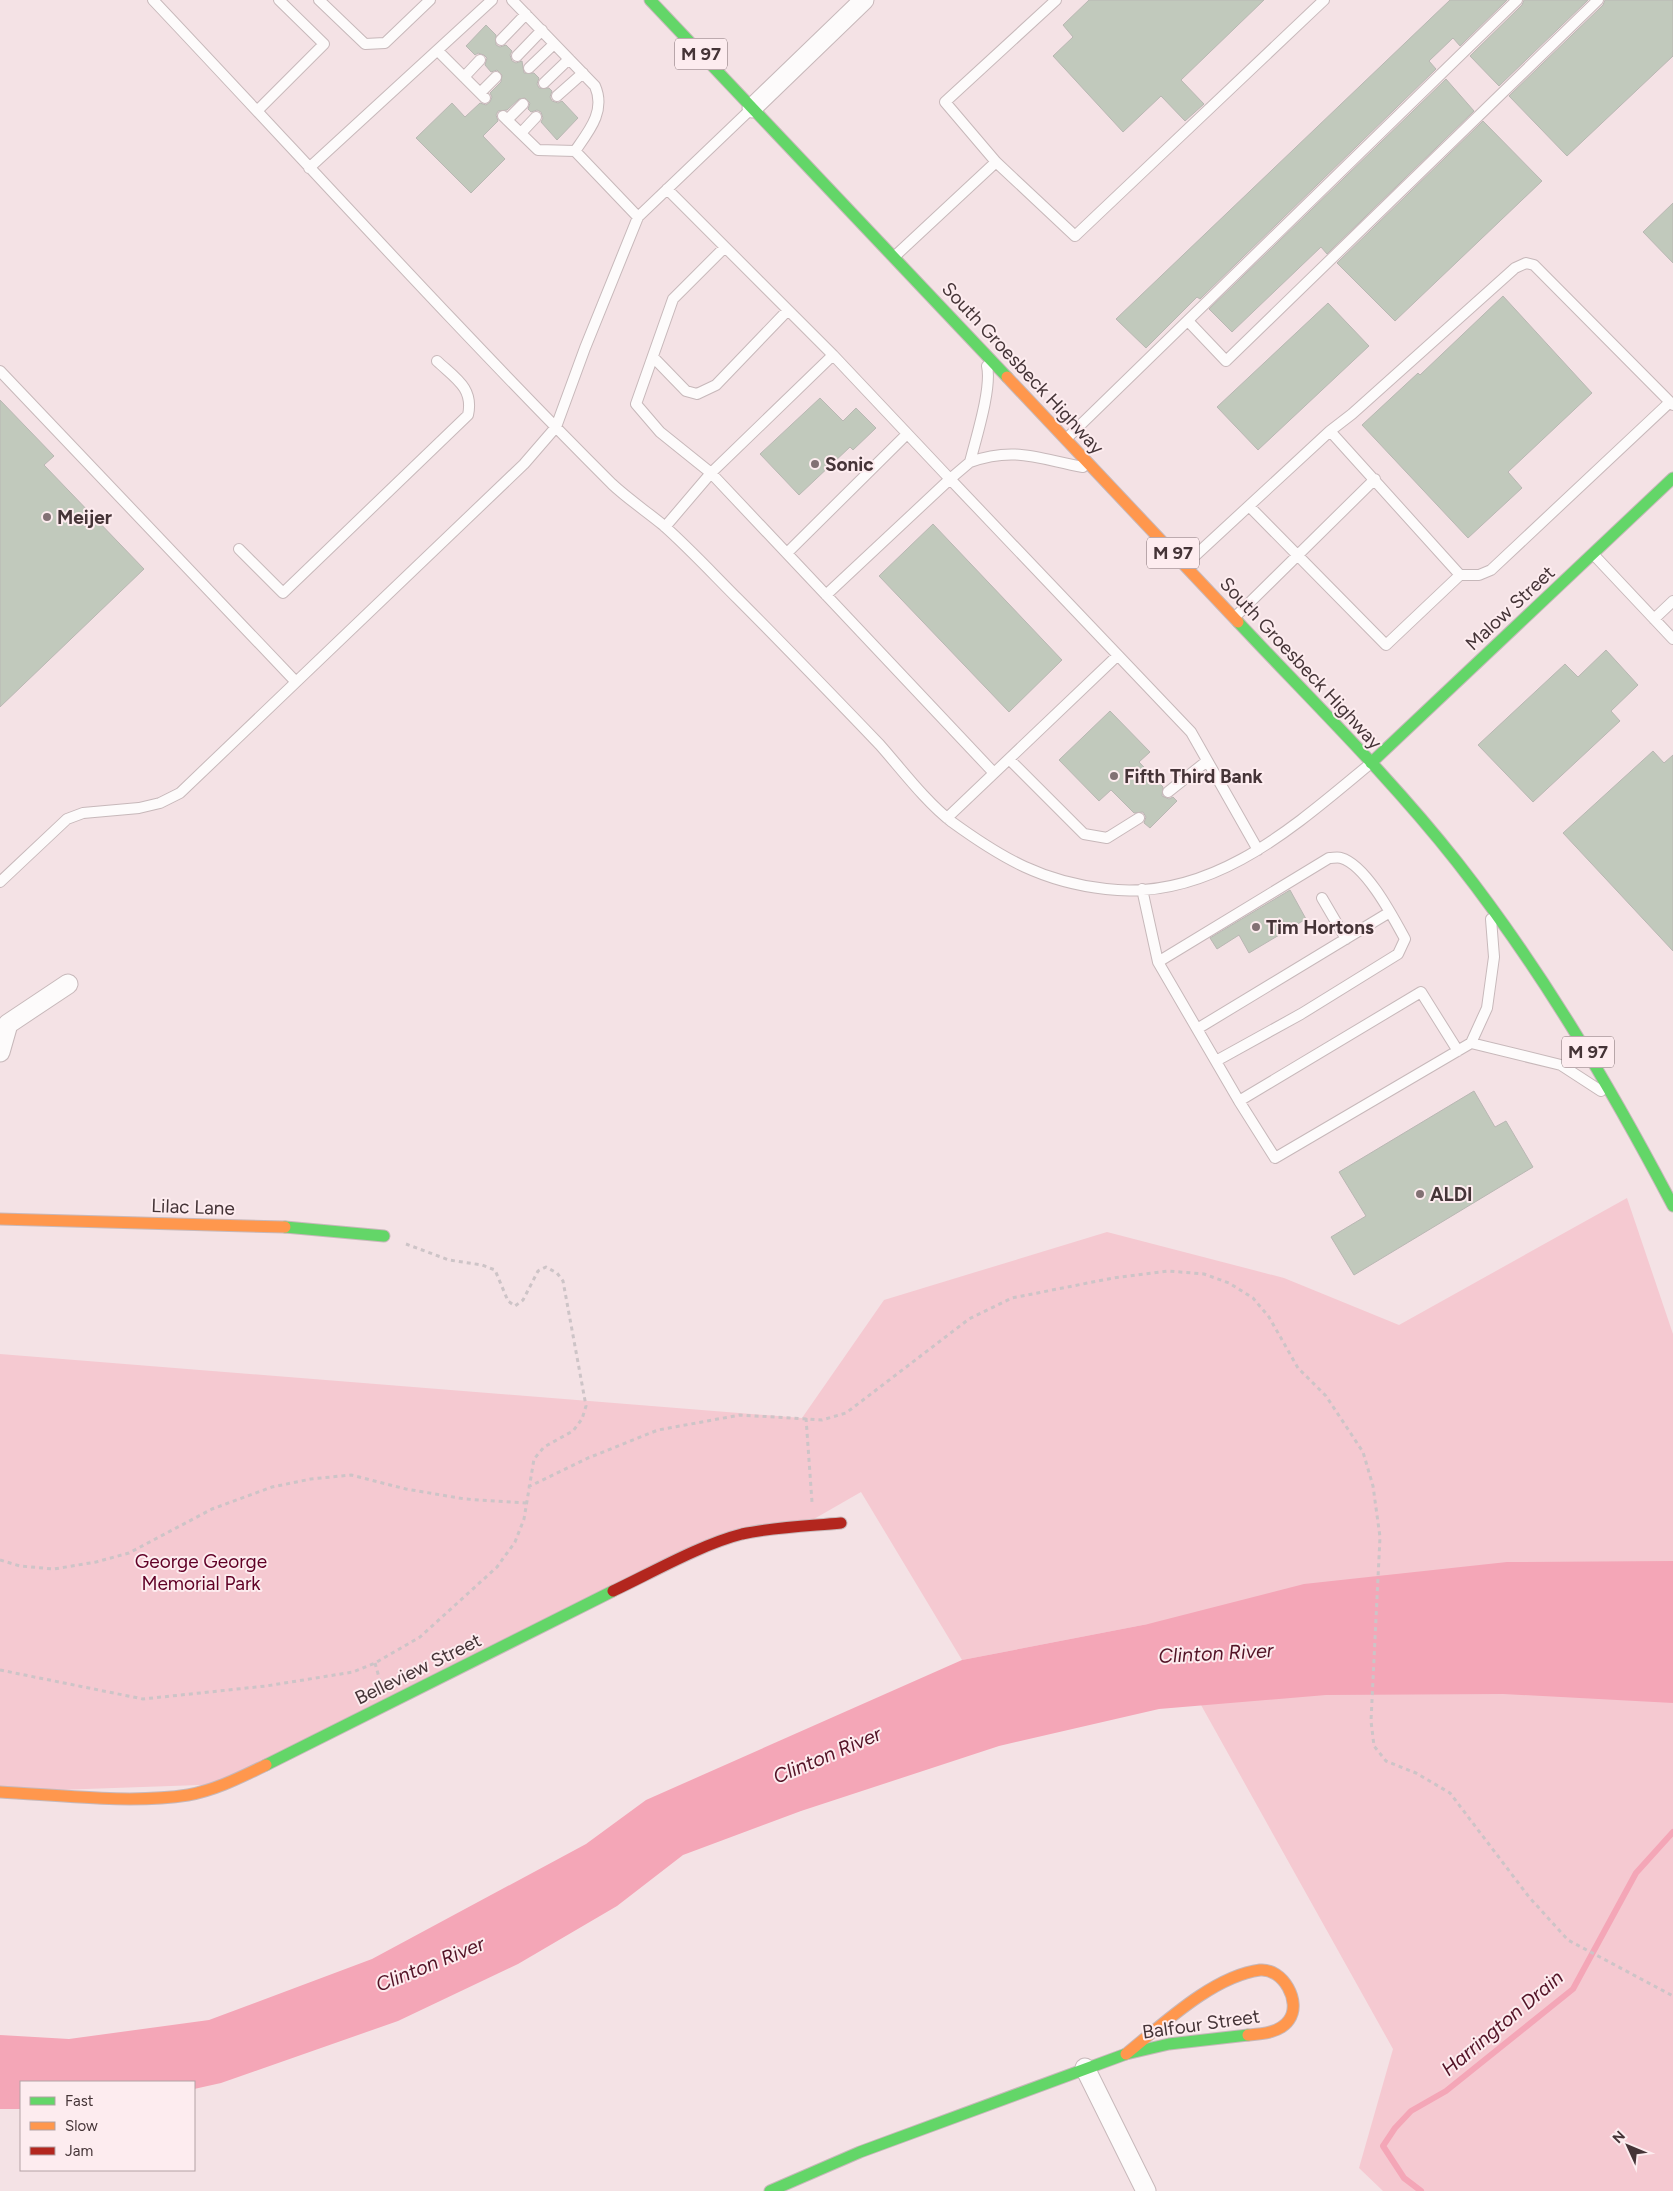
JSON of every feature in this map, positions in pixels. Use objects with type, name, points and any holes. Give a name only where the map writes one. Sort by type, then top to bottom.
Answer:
[{"type":"street","points":[[752,108],[864,0]]},
{"type":"street","name":"South Groesbeck Highway","points":[[655,2],[752,108],[1371,763],[1466,874],[1535,970],[1616,1100],[1673,1206]]},
{"type":"street","name":"Malow Street","points":[[1371,763],[1673,478]]},
{"type":"street","points":[[0,1052],[8,1024],[68,984]]},
{"type":"street","name":"Lilac Lane","points":[[0,1219],[288,1227],[384,1236]]},
{"type":"street","name":"Belleview Street","points":[[0,1792],[136,1798],[188,1795],[228,1784],[622,1587],[697,1552],[740,1535],[841,1523]]},
{"type":"street","name":"Balfour Street","points":[[770,2191],[860,2152],[1126,2054],[1170,2044],[1268,2033],[1278,2029],[1289,2020],[1293,2010],[1291,1996],[1283,1980],[1276,1973],[1263,1970],[1242,1974],[1200,1998],[1126,2054]]},
{"type":"street","points":[[1085,2068],[1146,2191]]},
{"type":"lane","points":[[153,0],[309,168],[617,489],[665,527],[810,670],[947,818],[997,854],[1032,872],[1072,884],[1110,890],[1142,889],[1201,879],[1230,867],[1258,850],[1306,816],[1371,763]]},
{"type":"lane","points":[[257,111],[324,44],[280,0]]},
{"type":"lane","points":[[319,0],[366,44],[385,44],[430,0]]},
{"type":"lane","points":[[309,168],[492,0]]},
{"type":"lane","points":[[512,0],[595,86],[599,106],[594,124],[575,151]]},
{"type":"lane","points":[[1056,0],[945,102],[996,162],[1075,236],[1324,0]]},
{"type":"lane","points":[[1066,440],[1518,0]]},
{"type":"lane","points":[[1188,321],[1226,361],[1598,0]]},
{"type":"lane","points":[[501,40],[526,14]]},
{"type":"lane","points":[[517,56],[542,30]]},
{"type":"lane","points":[[529,68],[554,44]]},
{"type":"lane","points":[[438,51],[482,95],[496,77]]},
{"type":"lane","points":[[544,83],[569,59]]},
{"type":"lane","points":[[464,77],[480,60]]},
{"type":"lane","points":[[557,96],[583,73]]},
{"type":"lane","points":[[524,104],[505,118],[538,150],[575,151],[638,217]]},
{"type":"lane","points":[[0,882],[66,819],[83,812],[139,808],[160,803],[180,793],[524,464],[556,427],[584,348],[638,217],[752,108]]},
{"type":"lane","points":[[521,133],[536,117]]},
{"type":"lane","points":[[894,258],[996,162]]},
{"type":"lane","points":[[667,189],[833,355],[1191,732],[1258,850]]},
{"type":"lane","points":[[725,247],[673,299],[636,404],[660,432],[711,473],[994,773]]},
{"type":"lane","points":[[1185,566],[1249,506],[1330,431],[1352,414],[1516,268],[1526,263],[1534,265],[1671,404],[1491,570],[1479,575],[1460,575],[1386,645],[1249,506]]},
{"type":"lane","points":[[653,357],[686,392],[697,394],[716,385],[788,310]]},
{"type":"lane","points":[[970,462],[987,388],[988,373],[984,353]]},
{"type":"lane","points":[[665,527],[711,473],[833,355]]},
{"type":"lane","points":[[239,549],[283,593],[312,566],[468,415],[470,404],[468,392],[437,361]]},
{"type":"lane","points":[[0,371],[296,682]]},
{"type":"lane","points":[[1330,431],[1460,575]]},
{"type":"lane","points":[[787,553],[907,434]]},
{"type":"lane","points":[[826,594],[970,462],[986,456],[1018,453],[1093,468]]},
{"type":"lane","points":[[1234,618],[1375,479]]},
{"type":"lane","points":[[1593,554],[1673,639]]},
{"type":"lane","points":[[1654,619],[1673,601]]},
{"type":"lane","points":[[947,818],[1117,656]]},
{"type":"lane","points":[[1009,759],[1084,834],[1107,838],[1139,818]]},
{"type":"lane","points":[[1168,792],[1207,761]]},
{"type":"lane","points":[[1158,962],[1329,858],[1340,857],[1353,864],[1363,874],[1390,912],[1406,939],[1398,954],[1301,1014],[1216,1061]]},
{"type":"lane","points":[[1142,889],[1158,962],[1238,1101],[1275,1158],[1471,1043],[1487,1008],[1494,957],[1490,906]]},
{"type":"lane","points":[[1322,898],[1346,939]]},
{"type":"lane","points":[[1197,1029],[1390,912]]},
{"type":"lane","points":[[1238,1101],[1421,992],[1458,1051]]},
{"type":"lane","points":[[1471,1043],[1561,1065],[1616,1100]]},
{"type":"path","points":[[0,1670],[143,1699],[233,1690],[353,1672],[375,1663],[420,1637],[497,1567],[515,1542],[524,1519],[534,1459],[544,1447],[573,1431],[582,1418],[586,1406],[563,1281],[557,1273],[546,1267],[538,1271],[524,1300],[515,1306],[508,1301],[494,1270],[482,1265],[449,1260],[384,1236]]},
{"type":"path","points":[[528,1487],[588,1458],[658,1430],[740,1415],[822,1420],[846,1413],[969,1319],[1012,1298],[1113,1278],[1168,1271],[1204,1274],[1229,1283],[1253,1298],[1269,1317],[1298,1368],[1326,1396],[1363,1452],[1373,1486],[1380,1537],[1371,1721],[1374,1746],[1386,1761],[1416,1773],[1450,1793],[1530,1897],[1568,1940],[1673,1996]]},
{"type":"path","points":[[806,1418],[814,1525]]},
{"type":"path","points":[[0,1560],[20,1566],[54,1569],[96,1562],[129,1553],[212,1510],[272,1487],[310,1479],[351,1475],[406,1489],[465,1499],[526,1503]]},
{"type":"green space","name":"George George Memorial Park","points":[[1627,1198],[1673,1334],[1673,2191],[1383,2191],[1359,2168],[1393,2049],[1201,1705],[1148,1624],[962,1660],[861,1492],[800,1527],[740,1535],[228,1784],[0,1792],[0,1354],[802,1418],[884,1300],[1107,1232],[1284,1278],[1399,1325]]},
{"type":"water","name":"Clinton River","points":[[1673,1561],[1673,1703],[1503,1694],[1326,1695],[1159,1709],[999,1746],[801,1811],[683,1855],[617,1906],[518,1964],[398,2021],[221,2083],[195,2089],[195,2081],[20,2081],[20,2109],[0,2109],[0,2035],[69,2039],[209,2020],[372,1959],[586,1844],[646,1800],[962,1660],[1148,1624],[1304,1584],[1507,1562]]},
{"type":"building","points":[[1089,0],[1264,0],[1181,80],[1204,104],[1185,121],[1161,96],[1123,132],[1053,56],[1073,37],[1063,25]]},
{"type":"building","points":[[1450,0],[1507,0],[1460,46],[1453,38],[1429,61],[1436,69],[1200,299],[1197,297],[1146,348],[1116,319]]},
{"type":"building","points":[[1524,0],[1588,0],[1499,86],[1470,56],[1522,5]]},
{"type":"building","points":[[1605,0],[1673,0],[1673,56],[1567,156],[1509,96],[1603,5]]},
{"type":"building","points":[[486,25],[496,35],[496,45],[500,47],[506,45],[512,51],[510,55],[512,61],[516,63],[522,61],[524,73],[534,73],[539,78],[537,84],[539,88],[549,88],[552,91],[550,97],[552,101],[558,103],[562,101],[578,118],[557,140],[541,122],[543,118],[541,112],[537,110],[531,112],[528,109],[530,103],[525,98],[519,99],[507,110],[498,111],[496,115],[498,121],[483,136],[505,159],[471,193],[416,138],[452,103],[465,117],[480,103],[486,105],[490,102],[492,97],[490,93],[501,82],[502,75],[497,70],[491,72],[485,65],[487,58],[478,53],[475,55],[466,46]]},
{"type":"building","points":[[1446,79],[1474,111],[1327,254],[1321,247],[1232,332],[1209,309]]},
{"type":"building","points":[[1483,121],[1542,181],[1395,321],[1337,263]]},
{"type":"building","points":[[1673,203],[1673,263],[1643,232]]},
{"type":"building","points":[[1503,296],[1592,393],[1508,472],[1522,488],[1468,538],[1362,425],[1418,373],[1420,375]]},
{"type":"building","points":[[1328,303],[1369,346],[1258,450],[1217,407]]},
{"type":"building","points":[[820,398],[843,421],[856,408],[876,428],[853,450],[850,447],[799,495],[760,454]]},
{"type":"building","name":"Meijer","points":[[0,400],[54,456],[44,465],[144,569],[0,707]]},
{"type":"building","points":[[933,524],[1062,660],[1009,712],[879,576]]},
{"type":"building","points":[[1606,650],[1638,685],[1611,711],[1620,721],[1533,802],[1478,745],[1565,664],[1578,677]]},
{"type":"building","name":"Fifth Third Bank","points":[[1110,711],[1150,752],[1139,762],[1163,787],[1162,796],[1169,799],[1173,797],[1177,801],[1150,828],[1144,823],[1146,817],[1143,812],[1134,813],[1111,790],[1099,801],[1059,760]]},
{"type":"building","points":[[1653,751],[1664,763],[1673,755],[1673,951],[1563,833]]},
{"type":"building","name":"Tim Hortons","points":[[1290,890],[1306,919],[1249,953],[1239,935],[1217,949],[1210,938]]},
{"type":"building","name":"ALDI","points":[[1474,1091],[1495,1127],[1506,1121],[1533,1167],[1354,1275],[1331,1237],[1366,1216],[1339,1172]]},
{"type":"waterway","name":"Harrington Drain","points":[[1421,2191],[1404,2178],[1383,2146],[1395,2128],[1411,2111],[1446,2091],[1573,1989],[1636,1873],[1673,1832]]},
{"type":"traffic: fast","points":[[650,0],[1007,377]]},
{"type":"traffic: fast","points":[[1371,763],[1673,478]]},
{"type":"traffic: fast","points":[[1238,622],[1405,800],[1457,862],[1488,903],[1546,986],[1573,1029],[1673,1206]]},
{"type":"traffic: fast","points":[[285,1227],[384,1236]]},
{"type":"traffic: fast","points":[[266,1765],[613,1591]]},
{"type":"traffic: fast","points":[[770,2191],[860,2152],[1126,2054],[1169,2044],[1248,2035]]},
{"type":"traffic: slow","points":[[1007,377],[1238,622]]},
{"type":"traffic: slow","points":[[0,1219],[285,1227]]},
{"type":"traffic: slow","points":[[0,1792],[119,1799],[166,1798],[208,1790],[266,1765]]},
{"type":"traffic: slow","points":[[1126,2054],[1189,2003],[1224,1982],[1242,1974],[1260,1970],[1276,1974],[1283,1980],[1292,1996],[1292,2013],[1289,2020],[1276,2030],[1248,2035]]},
{"type":"traffic: jam","points":[[613,1591],[694,1552],[742,1534],[791,1527],[841,1523]]},
{"type":"place","name":"Sonic","points":[[815,464]]},
{"type":"place","name":"Meijer","points":[[47,517]]},
{"type":"place","name":"Fifth Third Bank","points":[[1114,776]]},
{"type":"place","name":"Tim Hortons","points":[[1256,927]]},
{"type":"place","name":"ALDI","points":[[1420,1194]]}]
